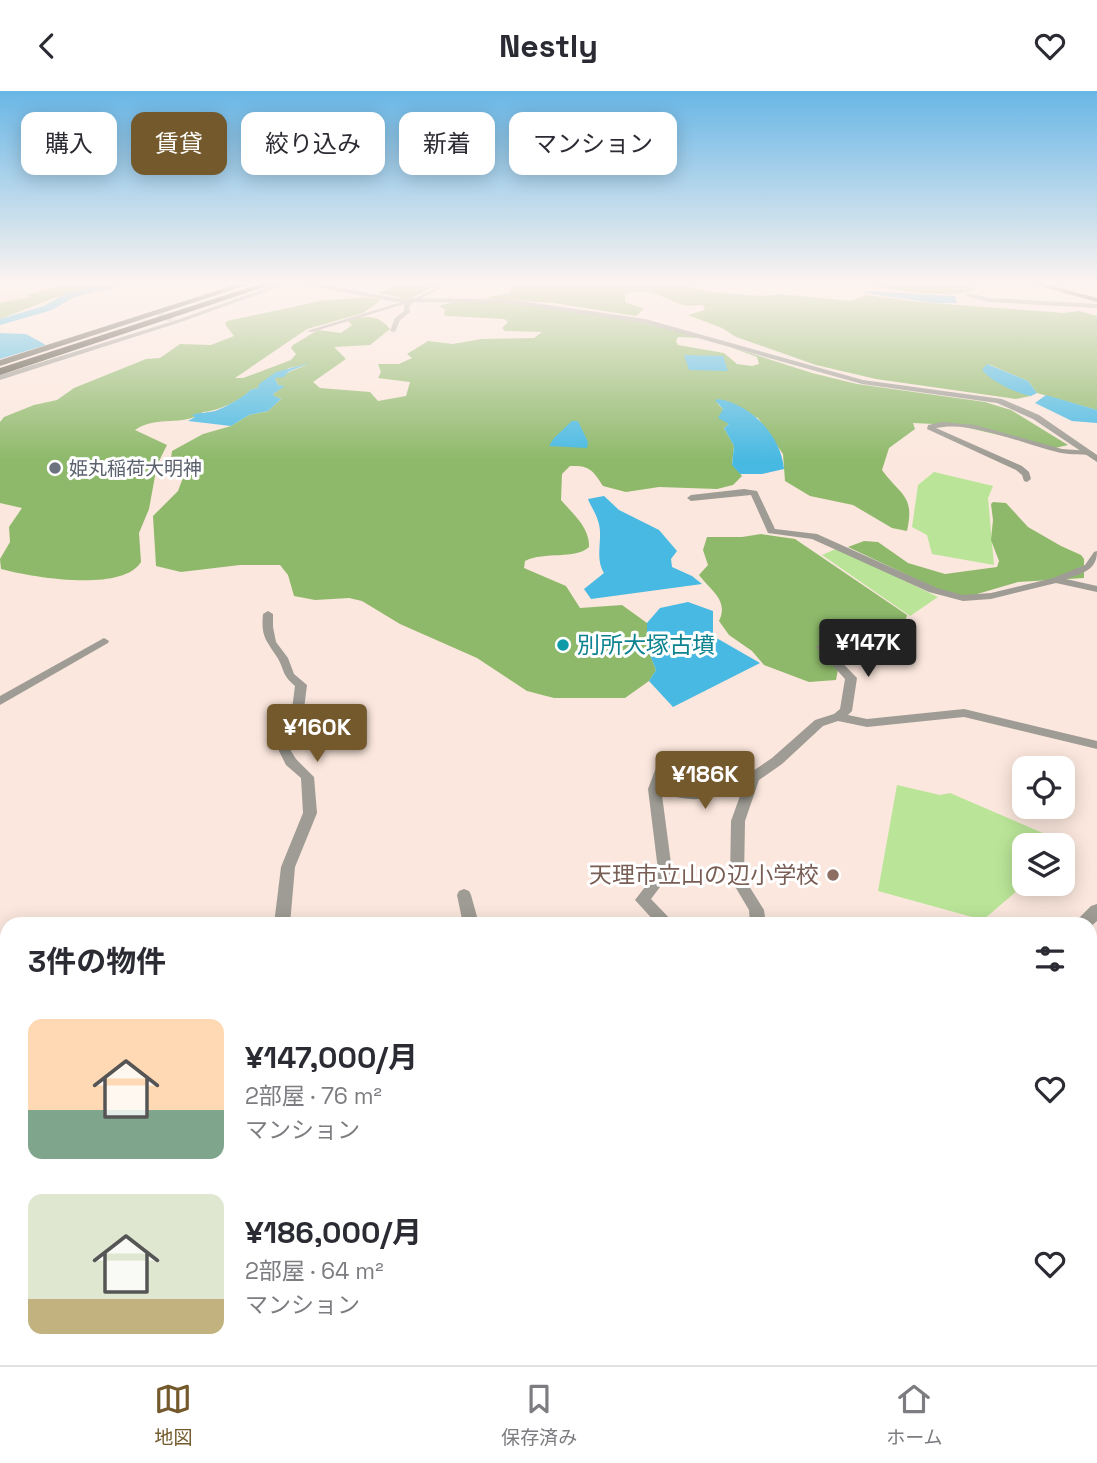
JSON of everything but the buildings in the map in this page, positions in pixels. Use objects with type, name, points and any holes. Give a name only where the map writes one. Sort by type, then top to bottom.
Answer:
[{"type":"highway","points":[[0,370],[86,341]]},
{"type":"highway","points":[[0,370],[89,341]]},
{"type":"main road","points":[[0,363],[69,341]]},
{"type":"street","points":[[0,378],[112,341]]},
{"type":"street","points":[[723,341],[845,378],[999,401],[1036,417],[1093,456]]},
{"type":"street","points":[[1027,479],[1027,474],[1019,468],[943,437],[931,427],[946,424],[969,427],[1062,451],[1093,456]]},
{"type":"street","points":[[691,498],[754,493],[771,531],[814,536],[933,590],[962,598],[991,596],[1056,580],[1088,567],[1097,554]]},
{"type":"street","points":[[1088,567],[1097,575]]},
{"type":"street","points":[[1056,580],[1097,589]]},
{"type":"street","points":[[268,614],[266,630],[269,642],[286,660],[289,675],[301,685],[297,717],[285,739],[285,751],[307,777],[310,792],[310,813],[288,867],[283,917]]},
{"type":"street","points":[[0,701],[104,641]]},
{"type":"street","points":[[757,917],[755,903],[739,886],[737,878],[738,821],[753,778],[777,761],[819,723],[838,717],[846,711],[851,678],[821,647]]},
{"type":"street","points":[[838,717],[867,723],[964,713],[1097,745]]},
{"type":"street","points":[[660,917],[642,900],[665,871],[655,789],[665,760]]},
{"type":"street","points":[[655,789],[699,795],[706,793],[722,777],[753,778]]},
{"type":"street","points":[[464,895],[469,917]]},
{"type":"green space","points":[[220,341],[289,341],[235,378],[243,378],[291,360],[296,354],[291,348],[299,341],[374,341],[370,345],[334,347],[346,359],[313,382],[320,388],[370,392],[378,401],[406,396],[410,382],[378,378],[381,372],[378,364],[399,364],[412,358],[407,354],[427,341],[453,344],[467,341],[676,341],[678,345],[724,353],[737,364],[759,364],[757,357],[722,344],[812,373],[857,384],[985,402],[1011,410],[1068,445],[1055,448],[956,425],[913,423],[915,429],[889,448],[882,470],[908,503],[907,531],[892,528],[853,505],[810,496],[785,481],[783,454],[758,418],[717,403],[723,409],[729,424],[724,428],[734,446],[732,464],[742,476],[733,485],[717,489],[659,487],[626,492],[603,486],[593,472],[582,466],[570,466],[562,474],[561,500],[584,527],[589,547],[576,553],[533,558],[525,561],[524,568],[566,586],[580,608],[622,605],[647,623],[647,647],[656,670],[649,681],[625,698],[554,698],[527,691],[477,658],[400,624],[362,601],[349,598],[315,600],[294,596],[288,575],[280,565],[240,565],[181,572],[156,566],[153,516],[178,491],[187,467],[171,459],[172,451],[203,434],[231,426],[249,415],[268,411],[281,399],[273,394],[284,386],[278,385],[275,378],[306,365],[289,368],[221,408],[187,419],[144,425],[135,430],[167,445],[157,465],[149,509],[139,533],[141,562],[131,572],[96,580],[75,580],[33,576],[1,569],[0,559],[10,542],[9,527],[22,508],[0,503],[0,422],[4,417],[34,405],[57,400],[74,388],[146,359],[160,358],[180,344],[211,345]]},
{"type":"green space","points":[[749,341],[1097,341],[1097,410],[1037,393],[1028,381],[988,364],[1007,386],[1031,396],[1016,399],[876,379],[816,365]]},
{"type":"green space","points":[[934,472],[993,486],[988,498],[994,565],[932,554],[927,535],[912,527],[918,485]]},
{"type":"green space","points":[[993,502],[1006,503],[1028,527],[1081,555],[1084,559],[1084,578],[1018,582],[967,597],[950,595],[848,547],[864,541],[878,542],[908,563],[945,574],[997,567],[999,561],[991,540]]},
{"type":"green space","points":[[761,534],[795,539],[907,615],[906,619],[840,659],[836,680],[809,682],[764,665],[752,651],[729,635],[719,621],[722,614],[720,601],[699,575],[708,565],[703,550],[707,537]]},
{"type":"green space","points":[[838,548],[938,597],[910,616],[822,555]]},
{"type":"green space","points":[[897,785],[940,795],[950,793],[1043,833],[1012,833],[1012,895],[986,917],[972,917],[878,891]]},
{"type":"water","points":[[0,341],[40,341],[46,345],[0,359]]},
{"type":"water","points":[[684,355],[723,356],[728,371],[689,370]]},
{"type":"water","points":[[310,363],[288,372],[284,377],[275,378],[278,385],[285,386],[273,394],[281,399],[268,411],[249,415],[231,426],[188,421],[195,417],[192,415],[215,411],[234,402],[250,390],[258,388],[259,384],[276,372]]},
{"type":"water","points":[[987,364],[1028,381],[1037,393],[1025,395],[998,383],[982,370]]},
{"type":"water","points":[[1046,395],[1097,410],[1097,423],[1072,421],[1035,403]]},
{"type":"water","points":[[715,400],[743,408],[763,424],[777,445],[784,469],[762,474],[740,474],[732,465],[734,446],[724,428],[729,424],[718,418],[723,409]]},
{"type":"water","points":[[572,421],[578,421],[588,442],[587,448],[549,446],[554,438]]},
{"type":"water","points":[[604,496],[619,510],[659,530],[677,551],[671,559],[672,567],[702,584],[591,599],[584,589],[604,573],[600,560],[600,527],[588,499]]},
{"type":"water","points":[[688,602],[713,611],[713,636],[760,663],[673,707],[649,681],[656,670],[647,647],[647,623],[660,608]]},
{"type":"place","name":"姫丸稲荷大明神","points":[[55,468]]},
{"type":"place","name":"別所大塚古墳","points":[[563,645]]},
{"type":"place","name":"天理市立山の辺小学校","points":[[833,875]]}]
